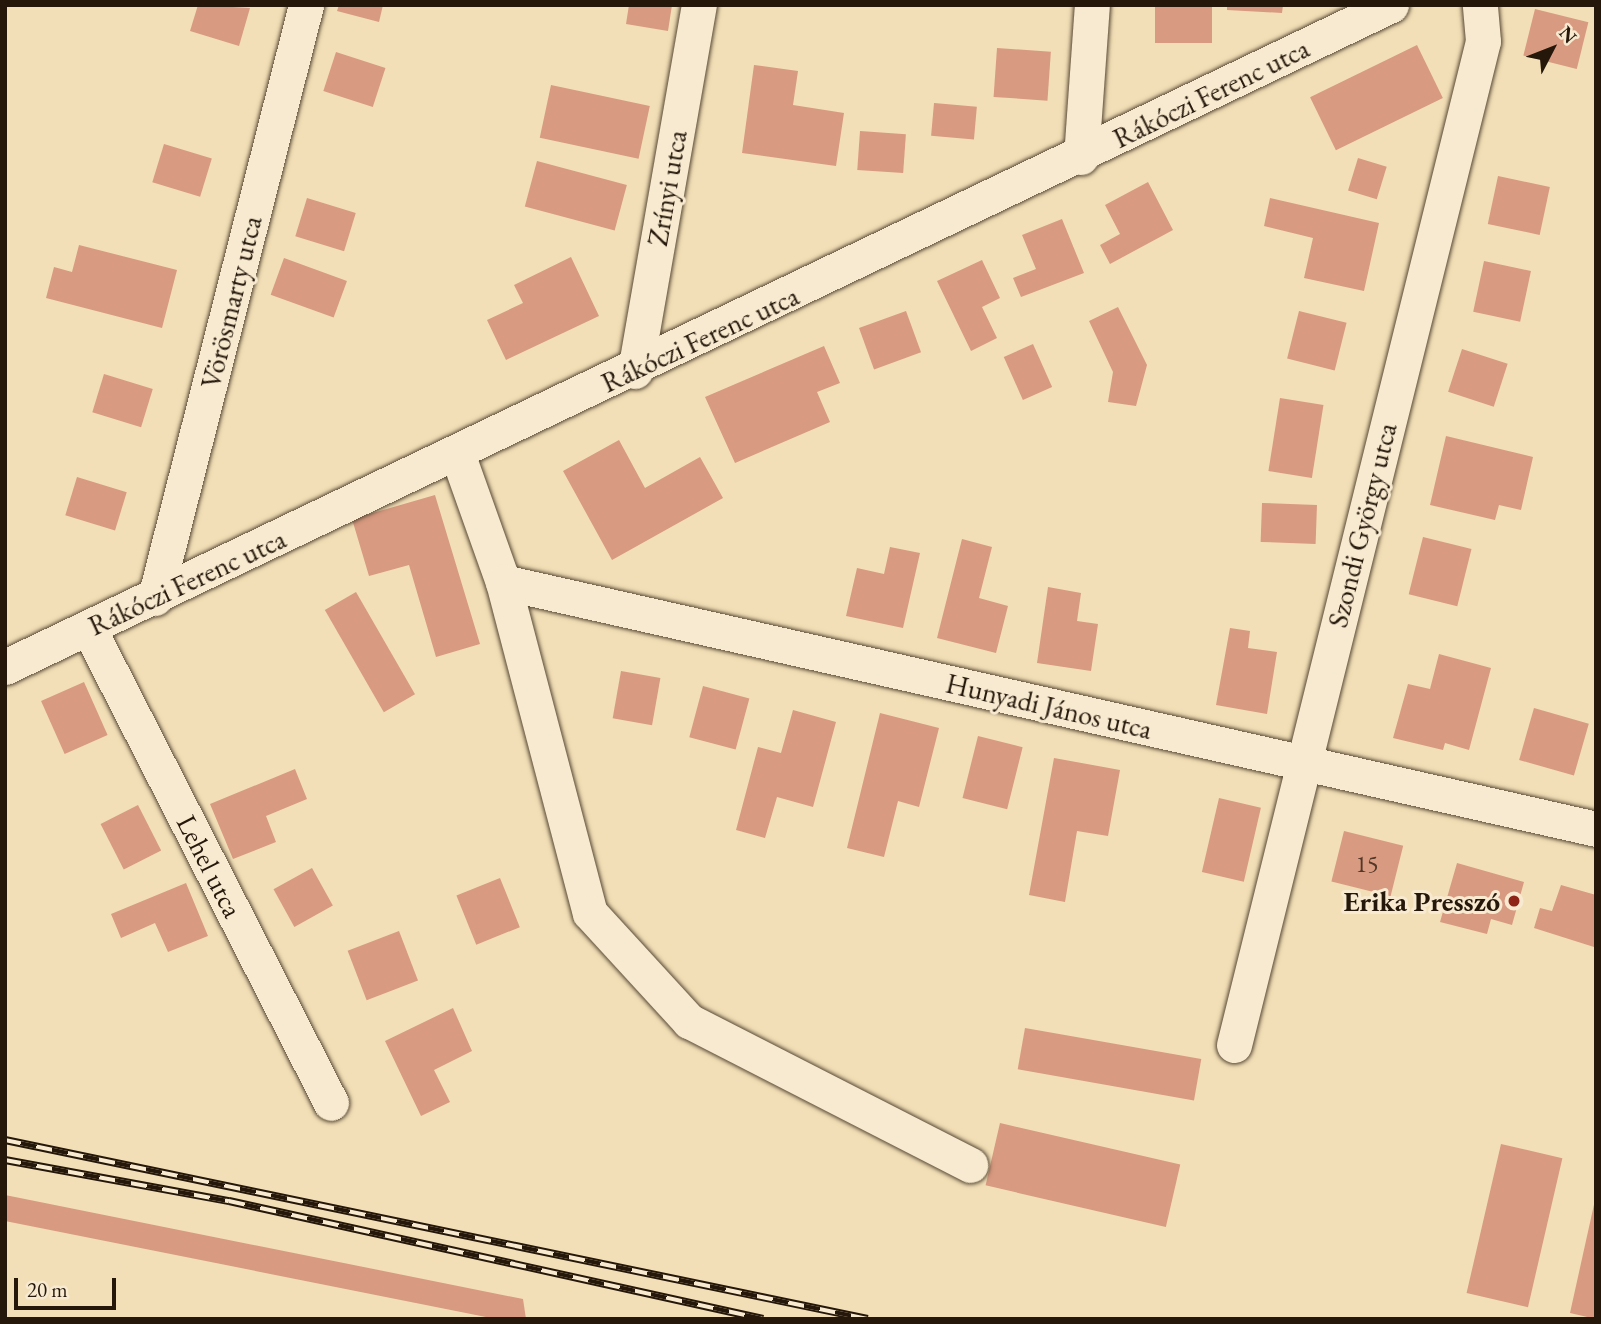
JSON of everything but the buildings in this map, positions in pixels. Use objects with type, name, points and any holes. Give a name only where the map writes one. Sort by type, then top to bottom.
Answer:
[{"type":"street","name":"Vörösmarty utca","points":[[155,598],[306,5]]},
{"type":"street","name":"Zrínyi utca","points":[[635,371],[699,5]]},
{"type":"street","points":[[1081,157],[1092,5]]},
{"type":"street","name":"Rákóczi Ferenc utca","points":[[5,667],[635,371],[1391,5]]},
{"type":"street","name":"Szondi György utca","points":[[1234,1045],[1483,41],[1480,5]]},
{"type":"street","points":[[457,453],[503,582],[590,913],[689,1021],[970,1165]]},
{"type":"street","name":"Hunyadi János utca","points":[[503,582],[1596,829]]},
{"type":"street","name":"Lehel utca","points":[[89,629],[331,1103]]},
{"type":"railway","points":[[5,1140],[868,1319]]},
{"type":"railway","points":[[5,1160],[229,1201],[763,1319]]},
{"type":"place","name":"Erika Presszó","points":[[1514,901]]}]
